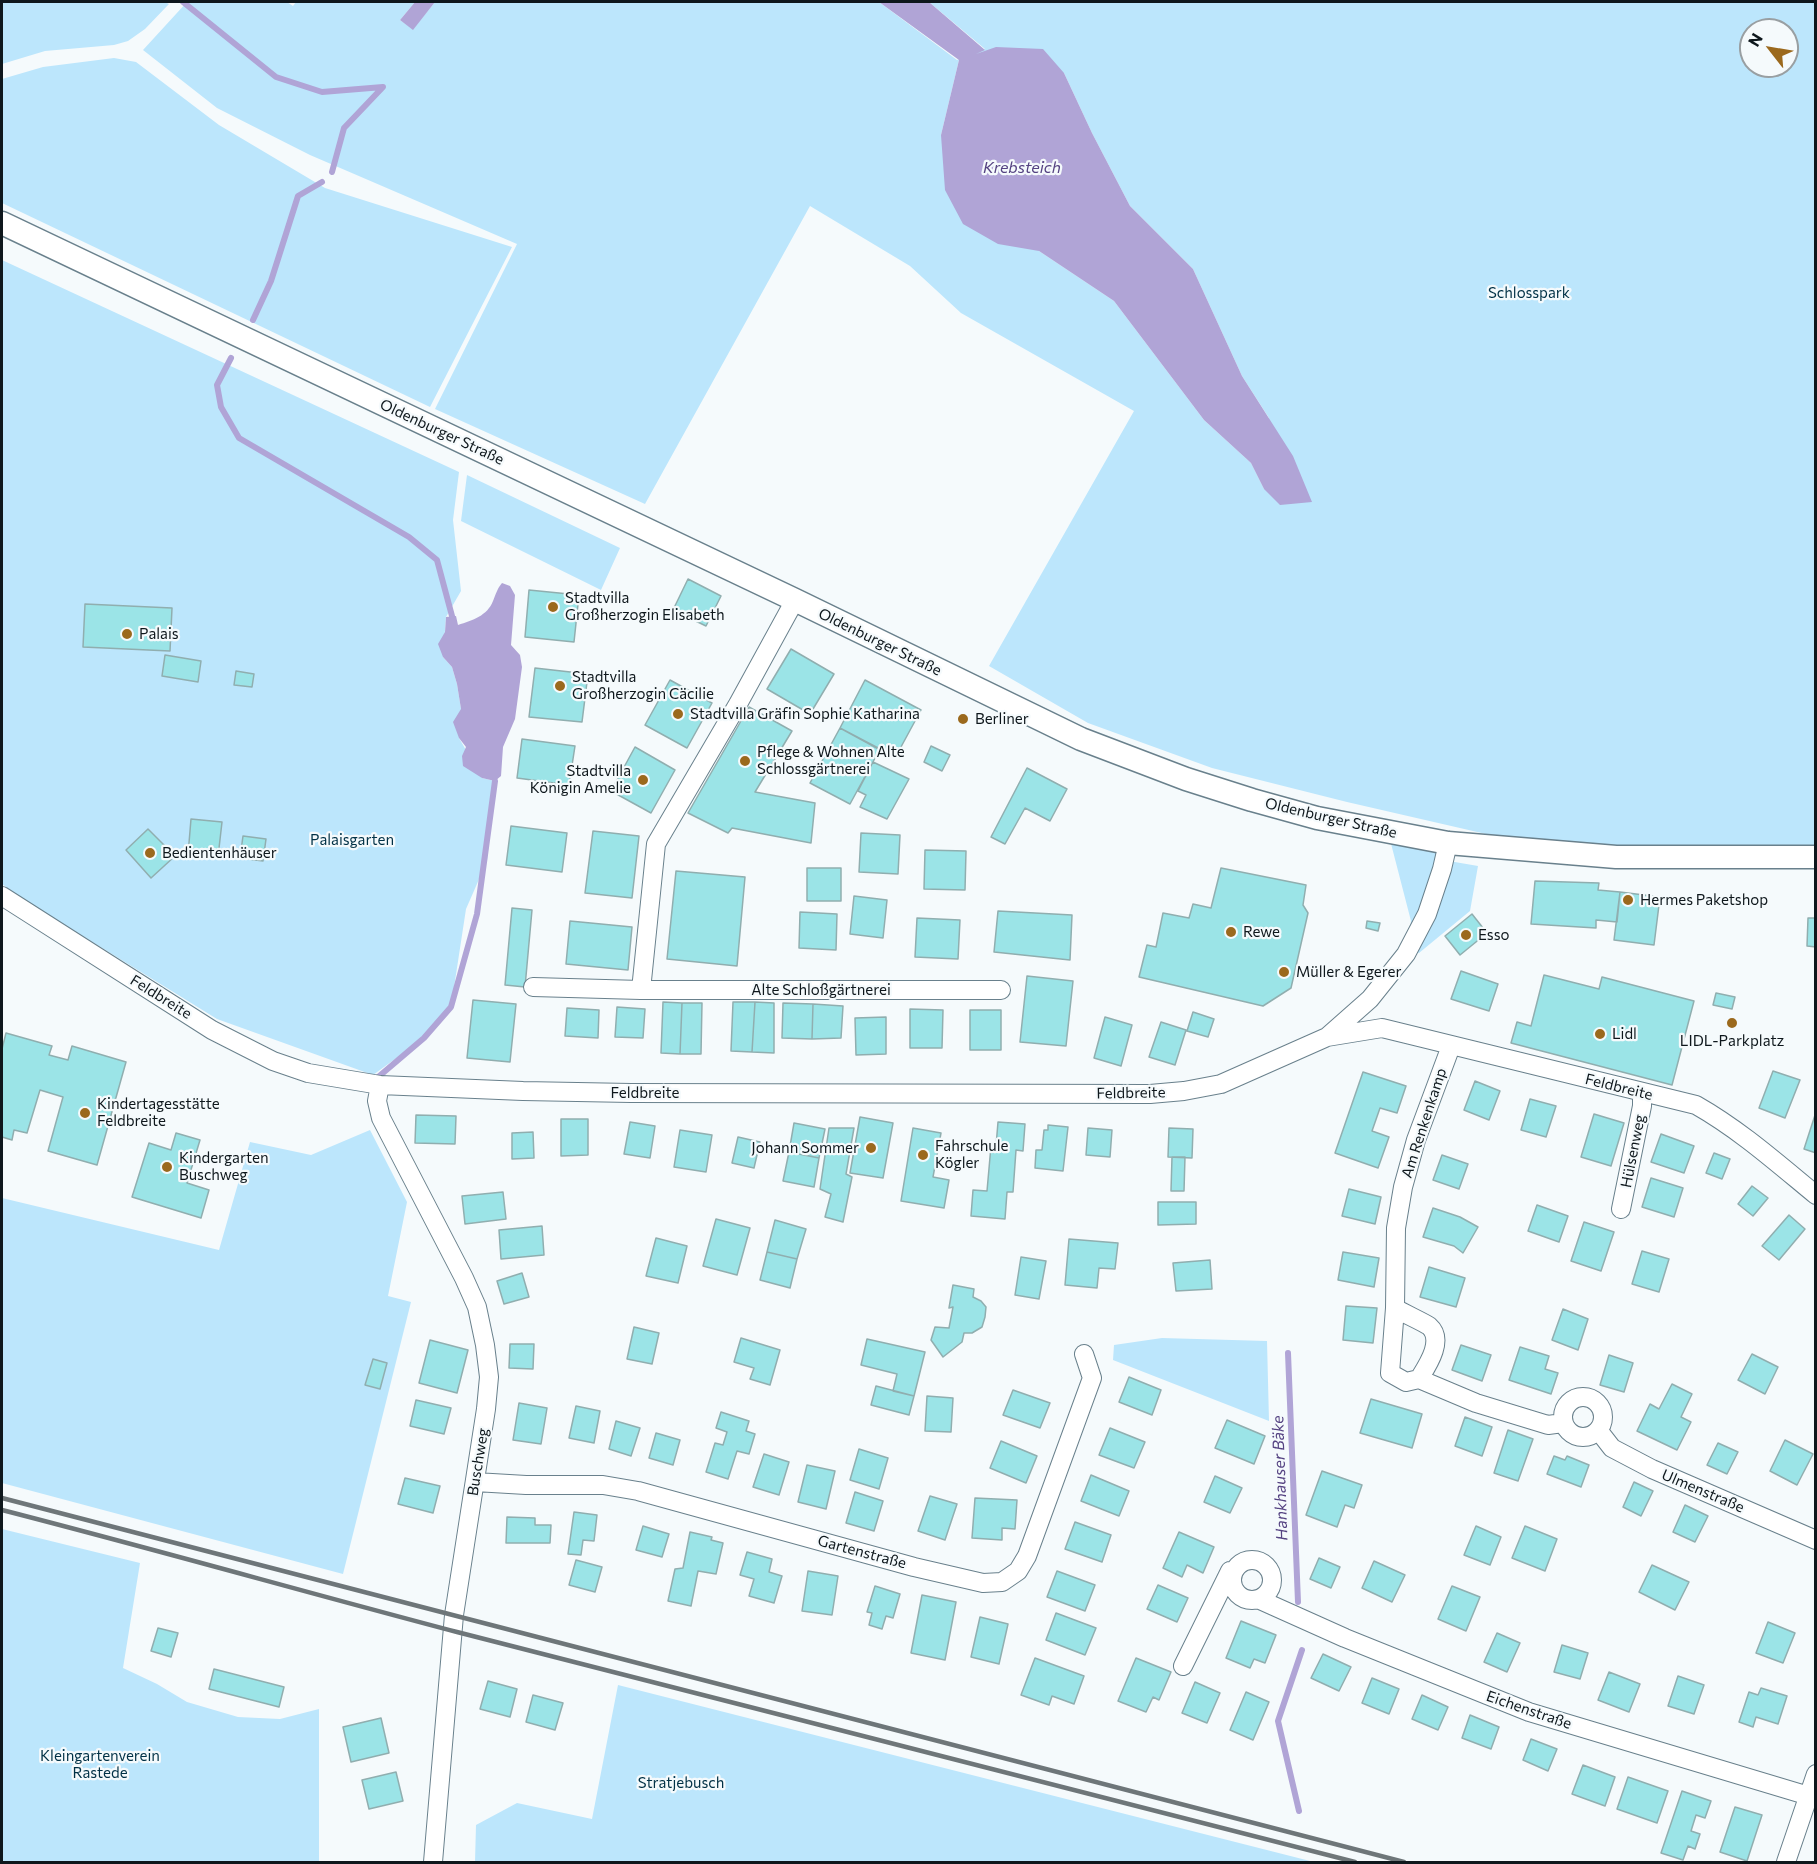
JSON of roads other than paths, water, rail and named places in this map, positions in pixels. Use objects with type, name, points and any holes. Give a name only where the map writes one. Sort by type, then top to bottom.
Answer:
[{"type":"street","name":"Oldenburger Straße","points":[[2,223],[795,600],[1081,739],[1186,779],[1317,818],[1448,843],[1616,857],[1815,857]]},
{"type":"street","points":[[641,990],[656,844],[738,704],[795,600]]},
{"type":"street","name":"Feldbreite","points":[[1327,1037],[1371,999],[1406,954],[1428,914],[1448,843]]},
{"type":"street","name":"Feldbreite","points":[[2,896],[212,1030],[273,1061],[308,1073],[380,1085],[631,1093],[1149,1094],[1184,1091],[1221,1084],[1327,1037],[1382,1028],[1696,1106],[1722,1120],[1744,1136],[1815,1195]]},
{"type":"street","name":"Alte Schloßgärtnerei","points":[[532,987],[641,990],[1001,990]]},
{"type":"street","name":"Am Renkenkamp","points":[[1451,1046],[1416,1140],[1403,1187],[1396,1227],[1395,1308],[1390,1373],[1406,1382],[1419,1379],[1476,1403],[1548,1425],[1563,1423]]},
{"type":"street","name":"Buschweg","points":[[380,1085],[377,1101],[381,1118],[464,1278],[479,1315],[489,1377],[454,1615],[433,1863]]},
{"type":"street","name":"Hülsenweg","points":[[1621,1209],[1642,1106],[1642,1093]]},
{"type":"street","points":[[1395,1308],[1431,1327],[1436,1340],[1434,1352],[1419,1379]]},
{"type":"street","name":"Gartenstraße","points":[[475,1482],[526,1485],[603,1485],[638,1491],[925,1569],[983,1583],[1002,1582],[1018,1570],[1034,1541],[1092,1378],[1084,1354]]},
{"type":"street","points":[[1587,1398],[1593,1400],[1601,1410],[1603,1417],[1598,1430],[1588,1437],[1570,1433],[1563,1423],[1564,1410],[1568,1404],[1573,1400],[1587,1398]]},
{"type":"street","name":"Ulmenstraße","points":[[1598,1430],[1612,1448],[1652,1469],[1815,1540]]},
{"type":"street","points":[[1183,1666],[1230,1571],[1244,1561],[1251,1560],[1264,1564],[1269,1569],[1272,1582],[1270,1589],[1258,1599]]},
{"type":"street","name":"Eichenstraße","points":[[1234,1570],[1231,1581],[1235,1591],[1244,1599],[1258,1599],[1345,1638],[1529,1712],[1809,1796]]},
{"type":"street","points":[[1786,1863],[1815,1773]]},
{"type":"water","points":[[415,2],[435,2],[413,30],[400,20]]},
{"type":"water","name":"Krebsteich","points":[[879,2],[929,2],[985,50],[976,54],[996,47],[1043,49],[1064,73],[1130,206],[1193,269],[1242,376],[1293,456],[1312,502],[1280,505],[1264,489],[1251,463],[1204,420],[1114,301],[1039,251],[998,244],[963,224],[945,190],[941,135],[959,60]]},
{"type":"water","points":[[502,583],[510,586],[515,595],[511,645],[520,655],[522,667],[515,719],[503,747],[501,776],[495,781],[482,778],[463,766],[462,756],[466,747],[459,738],[453,722],[461,709],[457,684],[452,667],[443,657],[438,644],[445,632],[446,617],[456,616],[458,625],[479,617],[490,606]]},
{"type":"waterway","points":[[183,2],[276,77],[322,92],[383,87],[344,128],[332,172]]},
{"type":"waterway","points":[[253,320],[271,281],[298,196],[322,182]]},
{"type":"waterway","points":[[231,358],[217,385],[221,407],[239,438],[409,537],[437,560],[452,616]]},
{"type":"waterway","points":[[377,1078],[424,1038],[451,1007],[477,914],[495,781]]},
{"type":"waterway","name":"Hankhauser Bäke","points":[[1288,1353],[1298,1602]]},
{"type":"waterway","name":"Hankhauser Bäke","points":[[1299,1811],[1278,1721],[1302,1650]]},
{"type":"railway","points":[[2,1498],[1404,1862]]},
{"type":"railway","points":[[2,1510],[457,1632],[1355,1862]]},
{"type":"place","name":"Stadtvilla Großherzogin Elisabeth","points":[[553,607]]},
{"type":"place","name":"Palais","points":[[127,634]]},
{"type":"place","name":"Stadtvilla Großherzogin Cäcilie","points":[[560,686]]},
{"type":"place","name":"Stadtvilla Gräfin Sophie Katharina","points":[[678,714]]},
{"type":"place","name":"Berliner","points":[[963,719]]},
{"type":"place","name":"Pflege & Wohnen Alte Schlossgärtnerei","points":[[745,761]]},
{"type":"place","name":"Stadtvilla Königin Amelie","points":[[643,780]]},
{"type":"place","name":"Bedientenhäuser","points":[[150,853]]},
{"type":"place","name":"Hermes Paketshop","points":[[1628,900]]},
{"type":"place","name":"Rewe","points":[[1231,932]]},
{"type":"place","name":"Esso","points":[[1466,935]]},
{"type":"place","name":"Müller & Egerer","points":[[1284,972]]},
{"type":"place","name":"LIDL-Parkplatz","points":[[1732,1023]]},
{"type":"place","name":"Lidl","points":[[1600,1034]]},
{"type":"place","name":"Kindertagesstätte Feldbreite","points":[[85,1113]]},
{"type":"place","name":"Johann Sommer","points":[[871,1148]]},
{"type":"place","name":"Fahrschule Kögler","points":[[923,1155]]},
{"type":"place","name":"Kindergarten Buschweg","points":[[167,1167]]},
{"type":"park label","name":"Schlosspark","points":[[1529,293]]},
{"type":"park label","name":"Palaisgarten","points":[[352,840]]},
{"type":"park label","name":"Kleingartenverein Rastede","points":[[100,1764]]},
{"type":"park label","name":"Stratjebusch","points":[[681,1783]]}]
